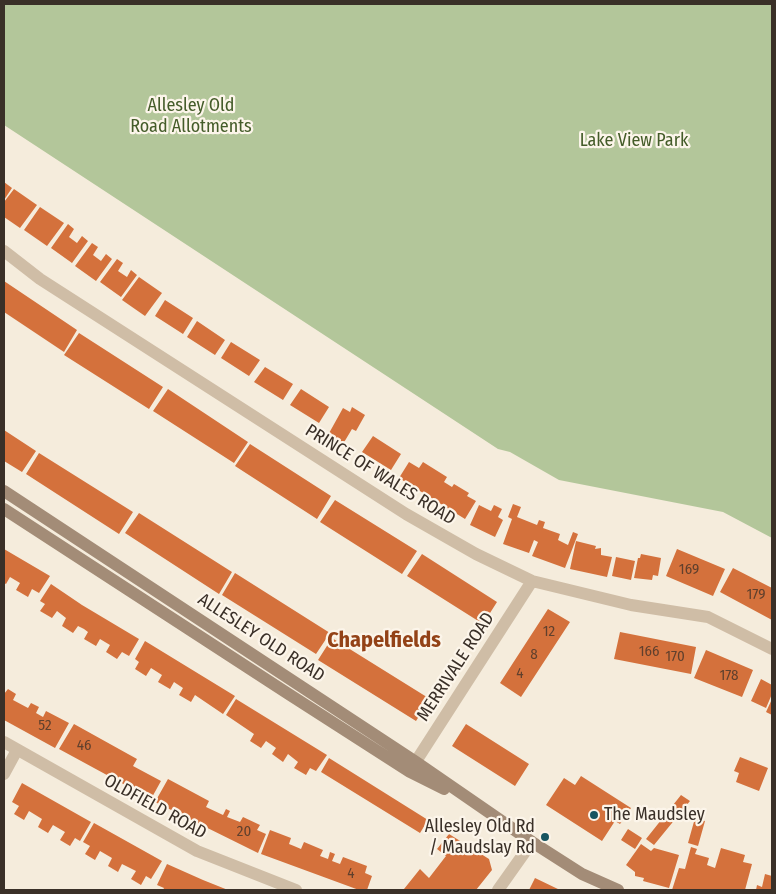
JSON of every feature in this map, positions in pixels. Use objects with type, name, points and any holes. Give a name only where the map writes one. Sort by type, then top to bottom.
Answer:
[{"type":"main road","name":"ALLESLEY OLD ROAD","points":[[4,491],[413,767]]},
{"type":"main road","name":"ALLESLEY OLD ROAD","points":[[4,509],[582,874],[618,890]]},
{"type":"main road","points":[[89,564],[97,552]]},
{"type":"street","name":"PRINCE OF WALES ROAD","points":[[4,252],[40,279],[406,514],[476,554],[532,581],[631,605],[708,617],[772,649]]},
{"type":"street","name":"MERRIVALE ROAD","points":[[413,767],[532,581]]},
{"type":"street","name":"OLDFIELD ROAD","points":[[4,742],[197,852],[296,890]]},
{"type":"street","points":[[4,774],[17,750]]},
{"type":"street","points":[[498,890],[532,842]]},
{"type":"green space","points":[[4,4],[772,4],[772,538],[723,512],[559,480],[510,452],[498,449],[4,125]]},
{"type":"building","points":[[4,182],[12,188],[4,200]]},
{"type":"building","points":[[14,189],[37,205],[20,228],[4,217],[4,202]]},
{"type":"building","points":[[40,207],[64,223],[47,246],[24,230]]},
{"type":"building","points":[[68,224],[74,229],[69,237],[77,243],[82,236],[88,241],[72,263],[51,248]]},
{"type":"building","points":[[92,243],[98,247],[93,255],[101,261],[106,254],[112,259],[96,281],[75,266]]},
{"type":"building","points":[[117,259],[123,263],[118,271],[127,277],[131,270],[137,275],[121,297],[100,282]]},
{"type":"building","points":[[139,277],[162,293],[145,316],[122,300]]},
{"type":"building","points":[[4,281],[77,330],[64,352],[4,312]]},
{"type":"building","points":[[165,300],[193,318],[183,334],[155,316]]},
{"type":"building","points":[[197,321],[225,340],[215,355],[187,337]]},
{"type":"building","points":[[79,333],[163,387],[149,409],[64,355]]},
{"type":"building","points":[[231,342],[260,360],[249,376],[221,358]]},
{"type":"building","points":[[265,367],[293,384],[283,400],[254,382]]},
{"type":"building","points":[[168,389],[248,442],[234,463],[153,411]]},
{"type":"building","points":[[301,389],[329,407],[319,423],[290,405]]},
{"type":"building","points":[[352,407],[365,415],[356,431],[352,429],[343,444],[328,435],[343,408],[350,412]]},
{"type":"building","points":[[4,430],[36,451],[22,472],[4,461]]},
{"type":"building","points":[[373,436],[401,454],[391,470],[362,452]]},
{"type":"building","points":[[250,444],[331,496],[317,519],[235,466]]},
{"type":"building","points":[[39,453],[133,512],[119,534],[26,474]]},
{"type":"building","points":[[409,462],[419,468],[423,462],[447,477],[444,482],[452,487],[454,484],[469,493],[467,496],[476,501],[465,519],[399,478]]},
{"type":"building","points":[[335,500],[417,551],[402,574],[320,522]]},
{"type":"building","points":[[513,504],[521,507],[517,517],[537,525],[539,520],[545,522],[543,528],[560,534],[558,540],[568,545],[573,532],[578,534],[565,568],[532,556],[538,542],[534,540],[529,553],[503,544],[512,519],[508,517]]},
{"type":"building","points":[[479,505],[491,511],[494,505],[502,509],[498,517],[503,520],[495,537],[470,525]]},
{"type":"building","points":[[139,513],[232,572],[219,594],[125,533]]},
{"type":"building","points":[[576,541],[596,546],[595,549],[601,548],[601,555],[612,557],[607,577],[570,569]]},
{"type":"building","points":[[4,549],[50,576],[39,593],[32,589],[28,597],[16,590],[20,583],[10,577],[6,584],[4,583]]},
{"type":"building","points":[[677,549],[725,569],[713,596],[666,576]]},
{"type":"building","points":[[422,554],[497,602],[483,624],[407,576]]},
{"type":"building","points":[[641,554],[661,558],[658,576],[653,575],[652,580],[634,578],[638,558],[640,558]]},
{"type":"building","points":[[616,557],[635,561],[631,580],[612,576]]},
{"type":"building","points":[[733,568],[772,588],[772,620],[720,592]]},
{"type":"building","points":[[235,573],[330,633],[316,654],[222,595]]},
{"type":"building","points":[[51,584],[139,639],[129,656],[122,652],[117,659],[106,652],[110,645],[100,639],[96,646],[84,639],[88,632],[84,629],[78,626],[73,633],[62,626],[66,618],[57,611],[52,618],[40,611],[45,604],[40,601]]},
{"type":"building","points":[[548,609],[570,622],[521,697],[500,683]]},
{"type":"building","points":[[620,632],[696,647],[691,674],[614,659]]},
{"type":"building","points":[[332,638],[430,699],[416,721],[318,660]]},
{"type":"building","points":[[145,641],[235,696],[223,714],[195,695],[191,702],[179,695],[183,688],[174,682],[170,689],[158,682],[162,675],[151,668],[146,676],[135,669],[139,662],[135,659]]},
{"type":"building","points":[[706,650],[753,670],[742,697],[694,678]]},
{"type":"building","points":[[761,679],[772,685],[772,694],[766,708],[751,701]]},
{"type":"building","points":[[8,689],[16,694],[13,700],[28,708],[31,703],[39,707],[36,713],[43,717],[46,711],[69,723],[55,748],[4,720],[4,694]]},
{"type":"building","points":[[236,699],[327,755],[316,771],[310,768],[306,775],[294,768],[298,762],[288,754],[283,762],[272,754],[276,748],[266,741],[261,748],[250,741],[254,734],[226,715]]},
{"type":"building","points":[[772,699],[772,715],[766,712]]},
{"type":"building","points":[[74,724],[137,759],[133,766],[161,781],[151,799],[59,749]]},
{"type":"building","points":[[466,724],[529,764],[515,786],[452,746]]},
{"type":"building","points":[[740,757],[768,768],[759,791],[736,782],[739,773],[734,771]]},
{"type":"building","points":[[329,758],[428,820],[420,833],[321,772]]},
{"type":"building","name":"The Maudsley","points":[[581,776],[631,808],[620,824],[615,821],[602,841],[546,805],[564,778],[575,785]]},
{"type":"building","points":[[168,779],[209,801],[206,807],[223,815],[226,809],[230,811],[227,817],[240,822],[243,817],[260,825],[257,830],[266,834],[258,853],[155,802]]},
{"type":"building","points":[[22,783],[91,822],[80,841],[75,838],[70,846],[60,840],[65,832],[53,825],[48,833],[38,827],[42,819],[29,811],[24,820],[14,814],[19,806],[12,802]]},
{"type":"building","points":[[681,795],[690,801],[654,845],[646,839]]},
{"type":"building","points":[[695,818],[705,821],[698,846],[688,843]]},
{"type":"building","points":[[94,823],[162,861],[151,879],[146,876],[141,885],[131,879],[136,871],[122,864],[118,872],[108,866],[112,858],[100,851],[95,860],[85,854],[90,846],[83,842]]},
{"type":"building","points":[[628,829],[642,838],[635,849],[621,840]]},
{"type":"building","points":[[270,830],[291,838],[289,844],[301,849],[304,842],[323,850],[320,856],[328,859],[330,852],[335,854],[332,861],[340,864],[343,857],[367,866],[365,873],[372,876],[367,890],[359,890],[261,854]]},
{"type":"building","points":[[449,834],[489,859],[492,870],[476,890],[404,889],[420,869],[429,878],[446,856],[437,849]]},
{"type":"building","points":[[641,844],[651,851],[654,848],[679,855],[669,888],[643,881],[644,878],[635,876],[635,872],[626,865]]},
{"type":"building","points":[[691,847],[697,849],[695,854],[709,858],[707,865],[715,868],[721,848],[745,855],[743,862],[752,864],[745,890],[672,890],[679,868],[685,869]]},
{"type":"building","points":[[167,864],[228,890],[163,890],[164,888],[157,885]]},
{"type":"building","points":[[765,874],[772,876],[772,890],[756,890],[757,885],[762,887]]},
{"type":"building","points":[[535,878],[560,890],[529,890]]},
{"type":"place","name":"The Maudsley","points":[[594,815]]},
{"type":"place","name":"Allesley Old Rd / Maudslay Rd","points":[[545,837]]},
{"type":"district","name":"Chapelfields","points":[[384,641]]},
{"type":"park label","name":"Allesley Old Road Allotments","points":[[191,116]]},
{"type":"park label","name":"Lake View Park","points":[[634,141]]}]
